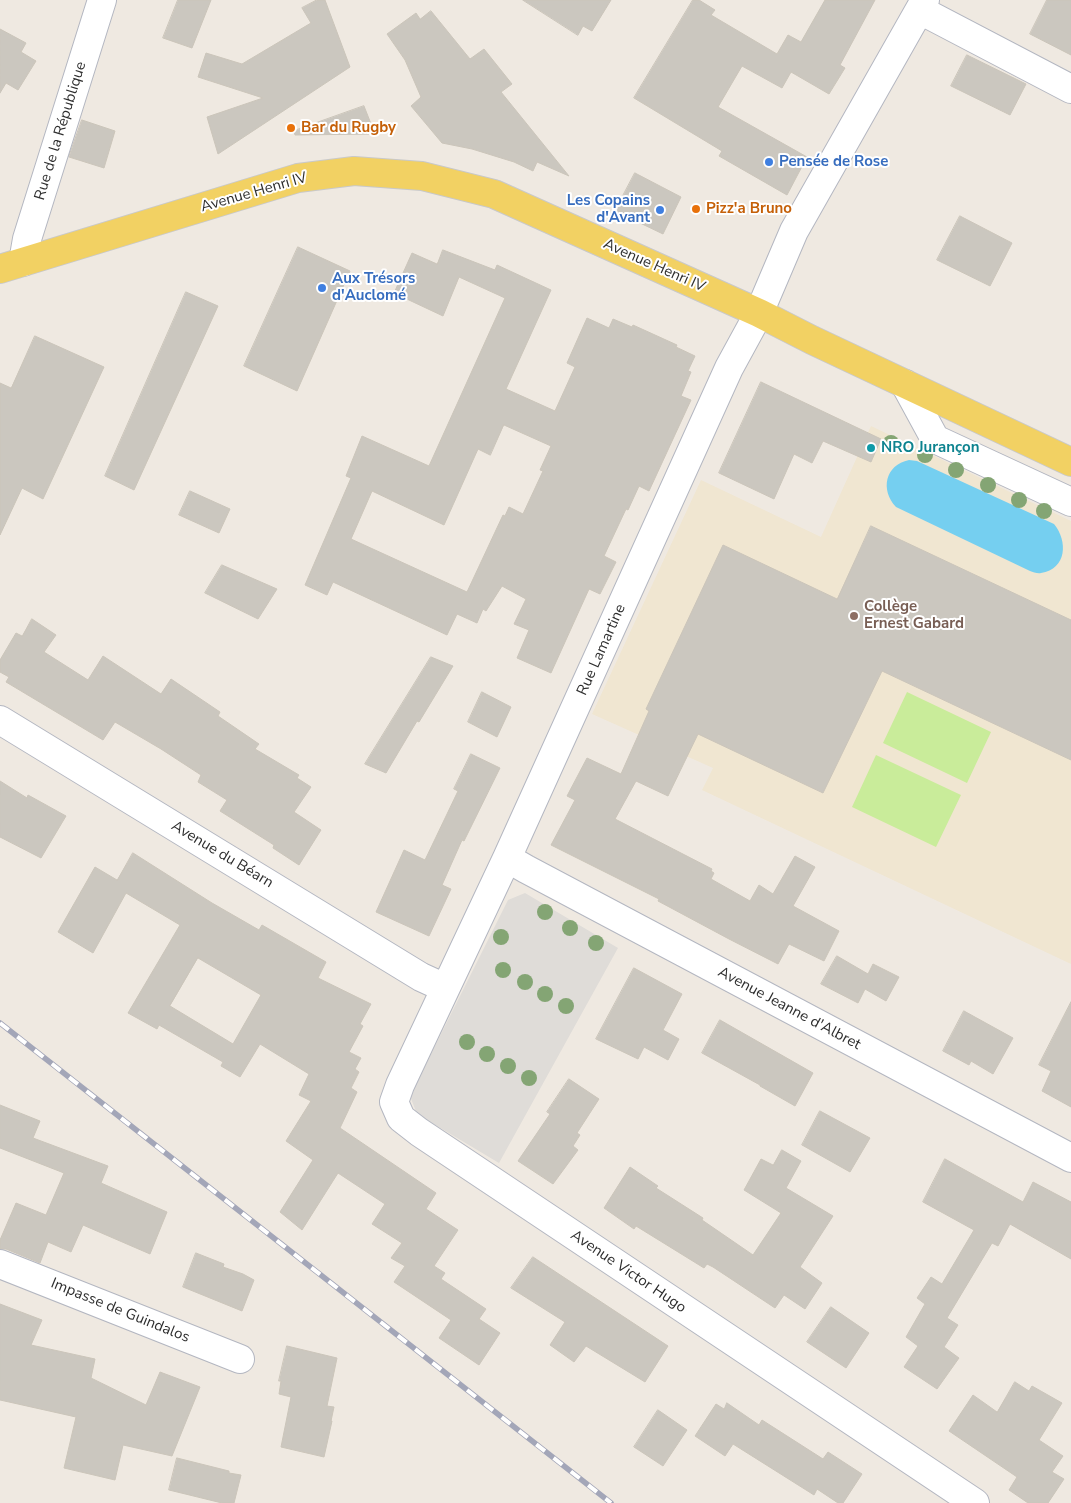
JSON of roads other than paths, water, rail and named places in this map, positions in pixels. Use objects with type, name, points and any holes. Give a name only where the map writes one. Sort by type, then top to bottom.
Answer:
[{"type":"main road","name":"Avenue Henri IV","points":[[11,266],[298,178],[354,171],[422,176],[494,194],[760,313],[812,340],[1071,462]]},
{"type":"street","name":"Rue de la République","points":[[11,266],[27,239],[102,0]]},
{"type":"street","points":[[922,5],[1071,89]]},
{"type":"street","name":"Rue Lamartine","points":[[445,988],[507,858],[728,368],[760,313],[794,231],[922,5]]},
{"type":"street","points":[[905,384],[935,438],[1071,502]]},
{"type":"street","name":"Avenue du Béarn","points":[[0,720],[421,977],[445,988]]},
{"type":"street","name":"Avenue Jeanne d'Albret","points":[[507,858],[526,870],[1071,1158]]},
{"type":"street","name":"Avenue Victor Hugo","points":[[445,988],[394,1102],[401,1118],[419,1132],[976,1503]]},
{"type":"street","name":"Impasse de Guindalos","points":[[0,1264],[240,1359]]},
{"type":"water","points":[[909,460],[917,461],[1054,524],[1062,538],[1063,546],[1060,560],[1056,566],[1040,573],[1033,572],[896,507],[888,493],[888,479],[895,467]]},
{"type":"railway","points":[[0,1023],[611,1503]]},
{"type":"place","name":"Bar du Rugby","points":[[291,128]]},
{"type":"place","name":"Pensée de Rose","points":[[769,162]]},
{"type":"place","name":"Pizz'a Bruno","points":[[696,209]]},
{"type":"place","name":"Les Copains d'Avant","points":[[660,210]]},
{"type":"place","name":"Aux Trésors d'Auclomé","points":[[322,288]]},
{"type":"place","name":"NRO Jurançon","points":[[871,448]]},
{"type":"place","name":"Collège Ernest Gabard","points":[[854,616]]}]
